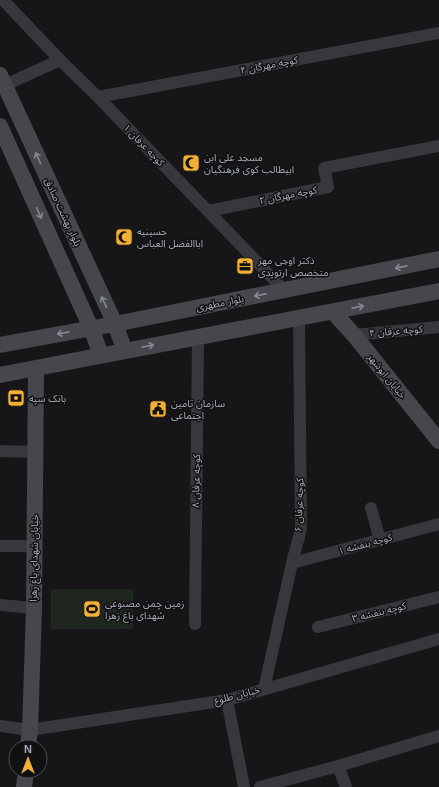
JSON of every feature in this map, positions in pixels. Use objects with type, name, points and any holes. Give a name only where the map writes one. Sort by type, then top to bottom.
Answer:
[{"type":"street","name":"کوچه عرفان ۱","points":[[3,0],[284,290]]},
{"type":"street","name":"کوچه مهرگان ۴","points":[[98,97],[439,34]]},
{"type":"street","points":[[2,80],[60,60]]},
{"type":"street","name":"بلوار بهشت صادق","points":[[2,80],[115,324],[125,351]]},
{"type":"street","points":[[0,126],[91,328],[101,355]]},
{"type":"street","points":[[9,146],[29,138]]},
{"type":"street","name":"کوچه مهرگان ۲","points":[[208,210],[328,187],[324,168],[439,146]]},
{"type":"street","name":"بلوار مطهری","points":[[0,345],[115,324],[439,259]]},
{"type":"street","points":[[0,376],[101,355],[439,291]]},
{"type":"street","name":"خیابان ابوشهر","points":[[333,312],[354,335],[439,440]]},
{"type":"street","name":"کوچه عرفان ۶","points":[[264,689],[301,529],[299,318]]},
{"type":"street","name":"کوچه عرفان ۴","points":[[354,335],[439,326]]},
{"type":"street","name":"کوچه عرفان ۸","points":[[195,624],[198,337]]},
{"type":"street","name":"خیابان شهدای باغ‌ زهرا","points":[[29,739],[34,608],[36,369]]},
{"type":"street","points":[[0,451],[35,452]]},
{"type":"street","points":[[371,508],[380,540]]},
{"type":"street","name":"کوچه بنفشه ۱","points":[[292,563],[439,524]]},
{"type":"street","points":[[0,546],[34,546]]},
{"type":"street","name":"کوچه بنفشه ۳","points":[[318,627],[439,597]]},
{"type":"street","points":[[0,605],[34,608]]},
{"type":"street","name":"خیابان طلوع","points":[[0,726],[30,730],[227,700],[439,639]]},
{"type":"street","points":[[227,700],[244,787]]},
{"type":"street","points":[[260,787],[439,736]]},
{"type":"street","points":[[338,766],[346,787]]},
{"type":"shaded area","name":"زمین چمن مصنوعی شهدای باغ زهرا","points":[[51,589],[133,589],[133,629],[51,629]]},
{"type":"place","name":"مسجد علی ابن ابیطالب کوی فرهنگیان","points":[[191,163]]},
{"type":"place","name":"حسینیه اباالفضل العباس","points":[[124,237]]},
{"type":"place","name":"دکتر اوجی مهر متخصص ارتوپدی","points":[[245,266]]},
{"type":"place","name":"بانک سپه","points":[[16,398]]},
{"type":"place","name":"سازمان تامین اجتماعی","points":[[158,409]]},
{"type":"place","name":"زمین چمن مصنوعی شهدای باغ زهرا","points":[[92,609]]}]
